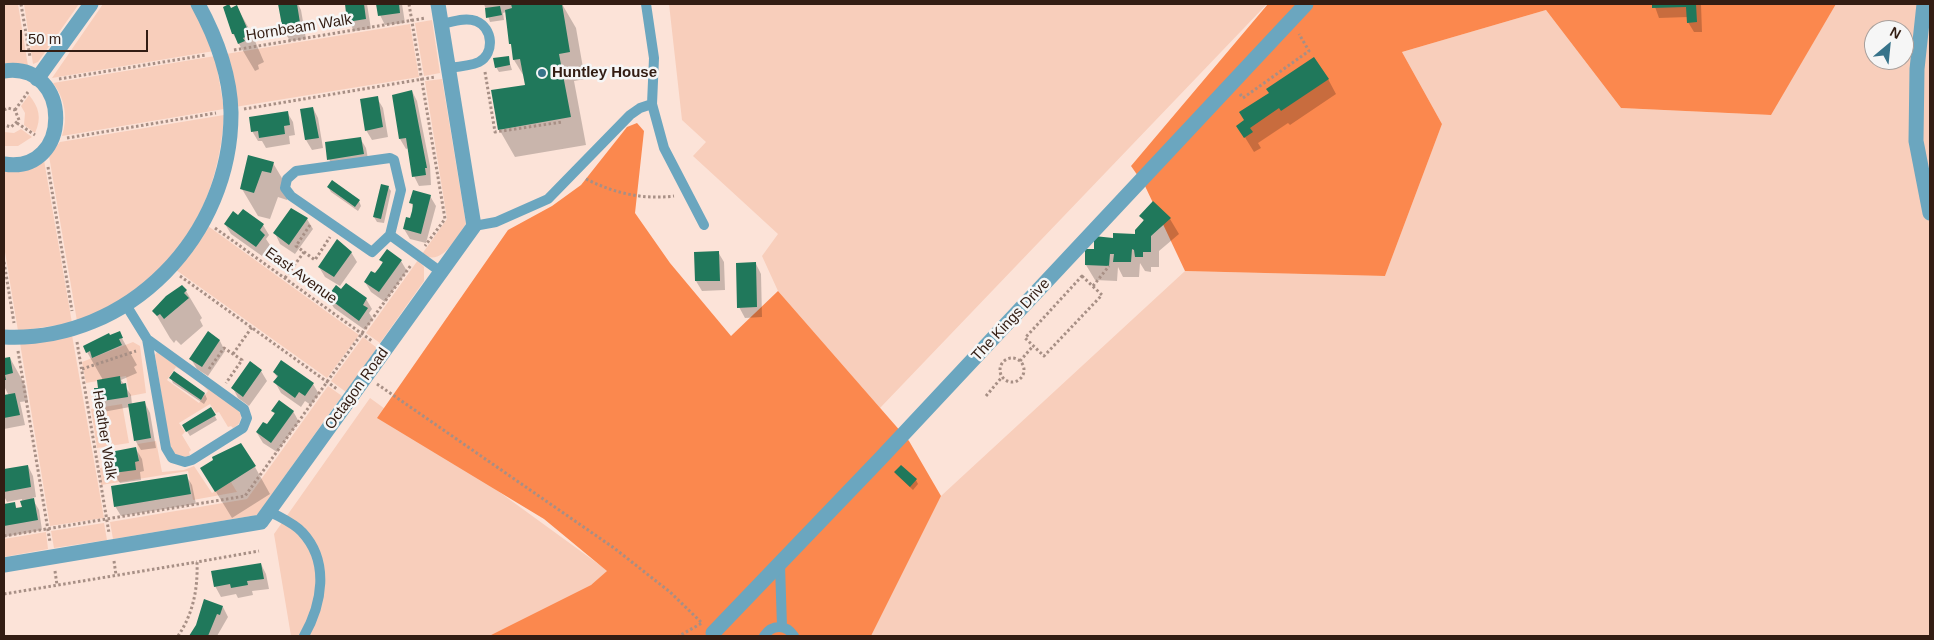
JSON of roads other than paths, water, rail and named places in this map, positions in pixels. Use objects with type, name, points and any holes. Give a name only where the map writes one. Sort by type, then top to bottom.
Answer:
[{"type":"street","points":[[35,82],[91,4]]},
{"type":"street","points":[[10,337],[48,334],[75,328],[126,305],[153,285],[170,269],[190,244],[204,220],[216,197],[224,166],[231,111],[220,53],[198,4]]},
{"type":"street","name":"The Kings Drive","points":[[713,633],[780,565],[1306,4]]},
{"type":"street","points":[[1924,4],[1917,69],[1916,141],[1930,214]]},
{"type":"street","points":[[439,14],[474,226]]},
{"type":"street","points":[[4,71],[24,72],[51,96],[56,110],[56,124],[45,143],[25,162],[4,164]]},
{"type":"street","name":"Octagon Road","points":[[4,565],[261,522],[474,226]]},
{"type":"lane","points":[[646,4],[654,58],[652,104],[664,148],[704,225]]},
{"type":"lane","points":[[439,14],[477,22],[487,31],[490,37],[488,51],[479,62],[449,72]]},
{"type":"lane","points":[[474,226],[496,222],[548,199],[630,116],[640,108],[652,104]]},
{"type":"lane","points":[[390,158],[396,163],[401,190],[390,235],[372,252],[287,192],[286,184],[291,174],[296,171],[390,158]]},
{"type":"lane","points":[[390,235],[441,272]]},
{"type":"lane","points":[[126,305],[148,343],[166,448],[172,458],[185,462],[192,460],[243,428],[247,418],[244,408],[203,378],[148,343]]},
{"type":"lane","points":[[269,511],[301,531],[315,551],[320,576],[320,595],[314,619],[304,636]]},
{"type":"lane","points":[[780,565],[782,626]]},
{"type":"lane","points":[[764,636],[773,627],[782,626],[787,628],[794,636]]},
{"type":"place","name":"Huntley House","points":[[542,73]]}]
